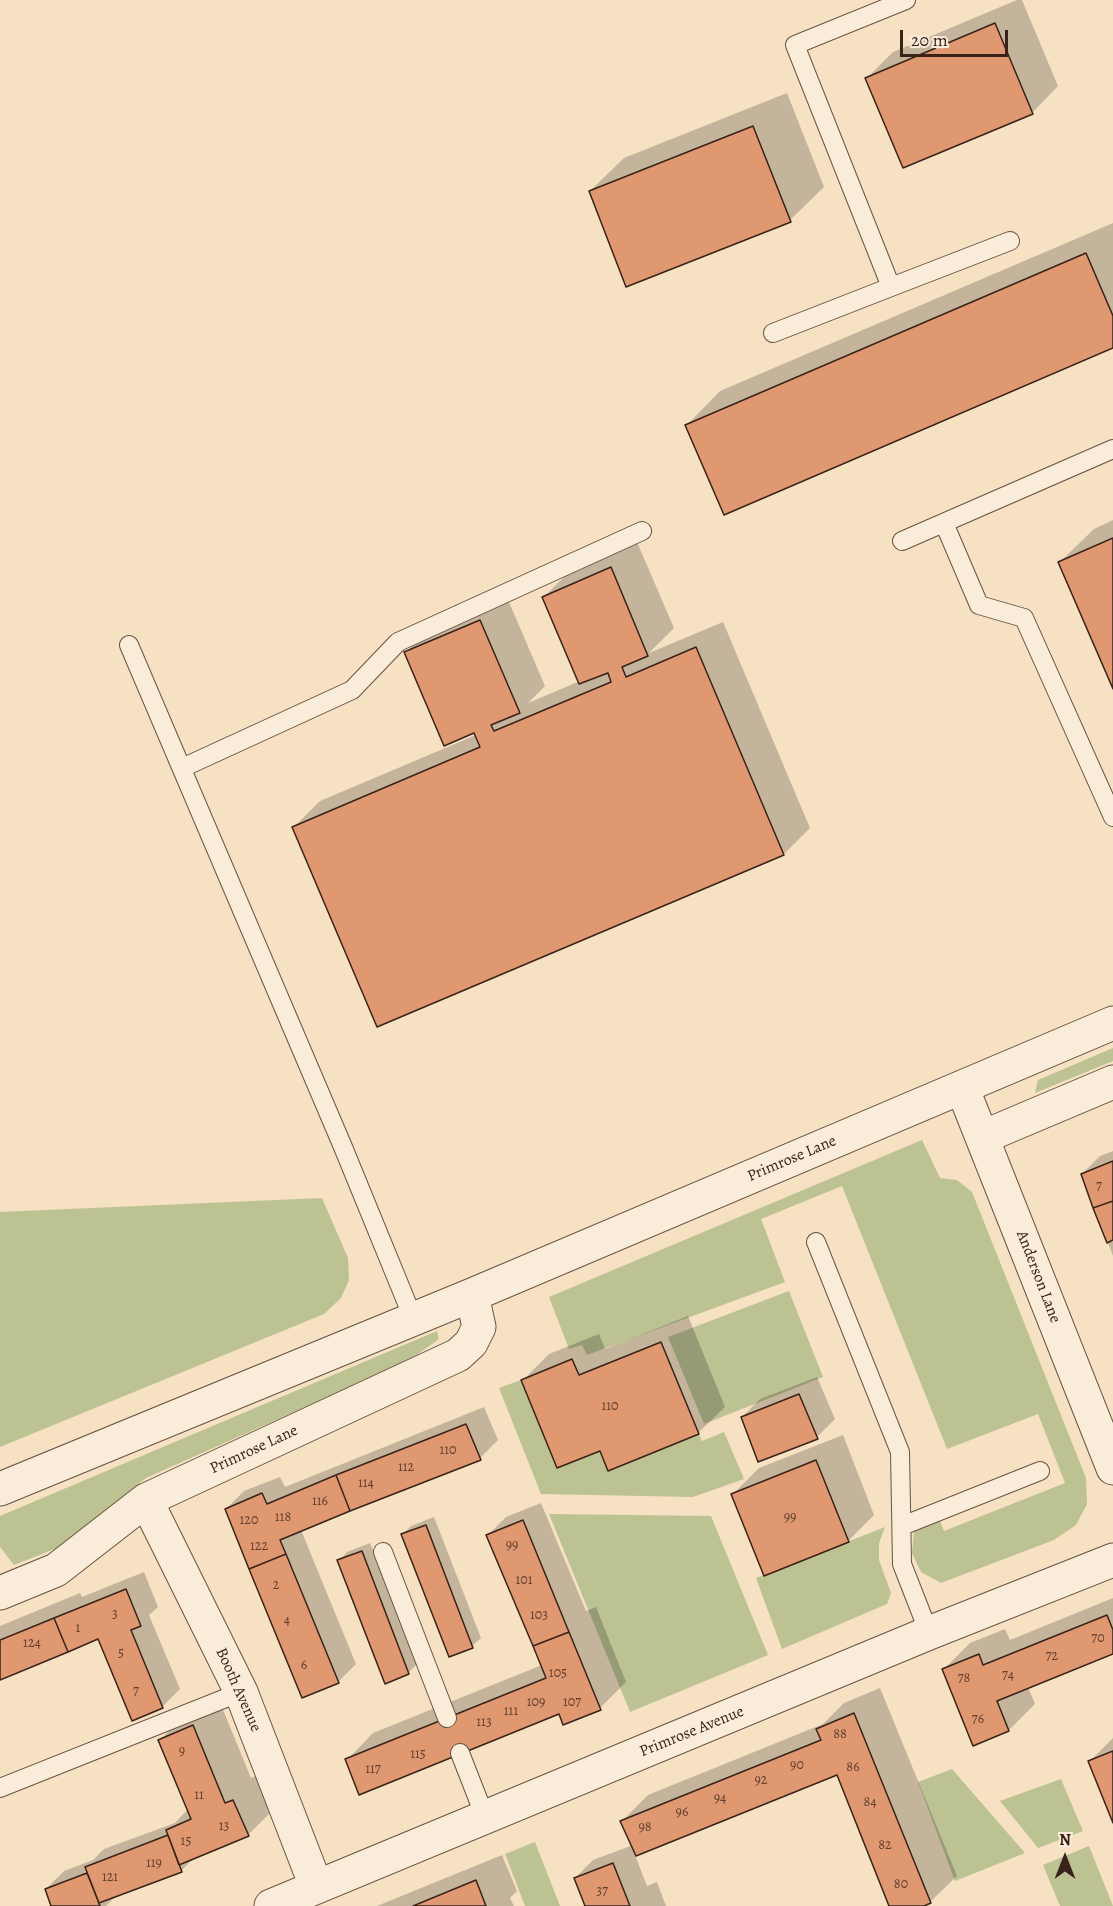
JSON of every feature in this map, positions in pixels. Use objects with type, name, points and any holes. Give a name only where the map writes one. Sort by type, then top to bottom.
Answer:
[{"type":"street","name":"Primrose Lane","points":[[0,1489],[472,1295],[1113,1023]]},
{"type":"street","points":[[983,1137],[1113,1082]]},
{"type":"street","name":"Anderson Lane","points":[[962,1087],[1113,1468]]},
{"type":"street","name":"Primrose Lane","points":[[0,1593],[56,1570],[146,1500],[458,1355],[471,1343],[479,1327],[472,1295]]},
{"type":"street","name":"Booth Avenue","points":[[146,1500],[241,1692],[316,1886]]},
{"type":"street","name":"Primrose Avenue","points":[[271,1906],[929,1633],[1113,1560]]},
{"type":"lane","points":[[891,287],[795,45],[906,0]]},
{"type":"lane","points":[[773,333],[1010,241]]},
{"type":"lane","points":[[902,541],[1113,449]]},
{"type":"lane","points":[[944,524],[979,605],[1024,618],[1113,817]]},
{"type":"lane","points":[[182,768],[352,690],[398,642],[642,531]]},
{"type":"lane","points":[[129,645],[343,1147],[413,1318]]},
{"type":"lane","points":[[816,1242],[900,1452],[903,1564],[929,1633]]},
{"type":"lane","points":[[902,1526],[1040,1471]]},
{"type":"lane","points":[[383,1552],[447,1718]]},
{"type":"lane","points":[[0,1788],[241,1692]]},
{"type":"lane","points":[[460,1752],[485,1817]]},
{"type":"green space","points":[[1113,1048],[1113,1061],[1035,1093],[1038,1080]]},
{"type":"green space","points":[[922,1140],[940,1178],[957,1180],[972,1192],[1086,1478],[1087,1504],[1076,1525],[1054,1540],[941,1583],[921,1572],[912,1553],[914,1531],[939,1518],[944,1531],[1065,1483],[1038,1414],[947,1449],[842,1186],[761,1219],[785,1282],[587,1355],[582,1345],[569,1349],[549,1297]]},
{"type":"green space","points":[[322,1198],[348,1258],[349,1280],[341,1298],[324,1314],[0,1447],[0,1212]]},
{"type":"green space","points":[[789,1291],[823,1377],[704,1424],[668,1337]]},
{"type":"green space","points":[[437,1331],[439,1339],[408,1361],[146,1478],[57,1548],[14,1565],[0,1547],[0,1516]]},
{"type":"green space","points":[[521,1380],[557,1468],[600,1451],[609,1470],[699,1434],[702,1441],[724,1432],[744,1479],[693,1497],[541,1494],[499,1388]]},
{"type":"green space","points":[[549,1514],[711,1516],[768,1655],[630,1712]]},
{"type":"green space","points":[[885,1527],[879,1543],[879,1560],[891,1593],[887,1604],[782,1649],[756,1578]]},
{"type":"green space","points":[[952,1769],[1025,1853],[955,1881],[918,1782]]},
{"type":"green space","points":[[1061,1779],[1083,1831],[1038,1848],[1000,1801]]},
{"type":"green space","points":[[535,1842],[560,1906],[525,1906],[505,1854]]},
{"type":"green space","points":[[1089,1846],[1113,1906],[1060,1906],[1043,1865]]},
{"type":"building","points":[[995,23],[1033,114],[903,168],[865,78]]},
{"type":"building","points":[[753,126],[791,222],[626,287],[589,191]]},
{"type":"building","points":[[1086,253],[1113,316],[1113,348],[724,515],[685,425]]},
{"type":"building","points":[[1113,538],[1113,689],[1058,562]]},
{"type":"building","points":[[611,567],[648,656],[622,667],[626,677],[696,647],[784,855],[377,1027],[292,827],[480,747],[474,733],[444,746],[404,652],[480,620],[520,713],[491,725],[494,731],[611,682],[608,673],[579,684],[542,597]]},
{"type":"building","points":[[1113,1161],[1113,1201],[1093,1208],[1081,1174]]},
{"type":"building","points":[[1113,1201],[1113,1240],[1107,1243],[1093,1208]]},
{"type":"building","points":[[661,1342],[699,1434],[608,1471],[600,1451],[557,1468],[521,1380],[572,1359],[579,1375]]},
{"type":"building","points":[[799,1394],[818,1439],[758,1462],[741,1417]]},
{"type":"building","points":[[466,1424],[481,1460],[350,1511],[336,1475]]},
{"type":"building","points":[[816,1460],[849,1542],[764,1576],[731,1494]]},
{"type":"building","points":[[336,1475],[350,1511],[280,1540],[286,1554],[249,1569],[225,1509],[262,1493],[267,1504]]},
{"type":"building","points":[[523,1520],[569,1632],[533,1646],[486,1535]]},
{"type":"building","points":[[426,1525],[473,1648],[449,1657],[401,1534]]},
{"type":"building","points":[[362,1551],[409,1674],[385,1684],[337,1560]]},
{"type":"building","points":[[286,1554],[339,1683],[302,1698],[249,1569]]},
{"type":"building","points":[[126,1589],[141,1626],[131,1630],[163,1708],[132,1721],[98,1639],[68,1652],[54,1618]]},
{"type":"building","points":[[1107,1615],[1113,1630],[1113,1654],[997,1701],[1009,1731],[973,1746],[942,1669],[979,1654],[983,1665]]},
{"type":"building","points":[[54,1618],[68,1652],[0,1680],[0,1640]]},
{"type":"building","points":[[569,1632],[601,1710],[563,1725],[559,1714],[359,1795],[345,1759],[546,1678],[533,1646]]},
{"type":"building","points":[[854,1713],[931,1903],[924,1906],[889,1906],[837,1775],[636,1856],[620,1821],[821,1740],[816,1729]]},
{"type":"building","points":[[193,1725],[225,1803],[233,1800],[249,1836],[179,1865],[166,1830],[191,1819],[158,1740]]},
{"type":"building","points":[[1113,1751],[1113,1823],[1088,1761]]},
{"type":"building","points":[[168,1835],[182,1872],[99,1903],[85,1867]]},
{"type":"building","points":[[613,1863],[630,1906],[585,1906],[574,1878]]},
{"type":"building","points":[[87,1873],[100,1906],[51,1906],[45,1889]]},
{"type":"building","points":[[476,1880],[486,1906],[413,1906]]}]
